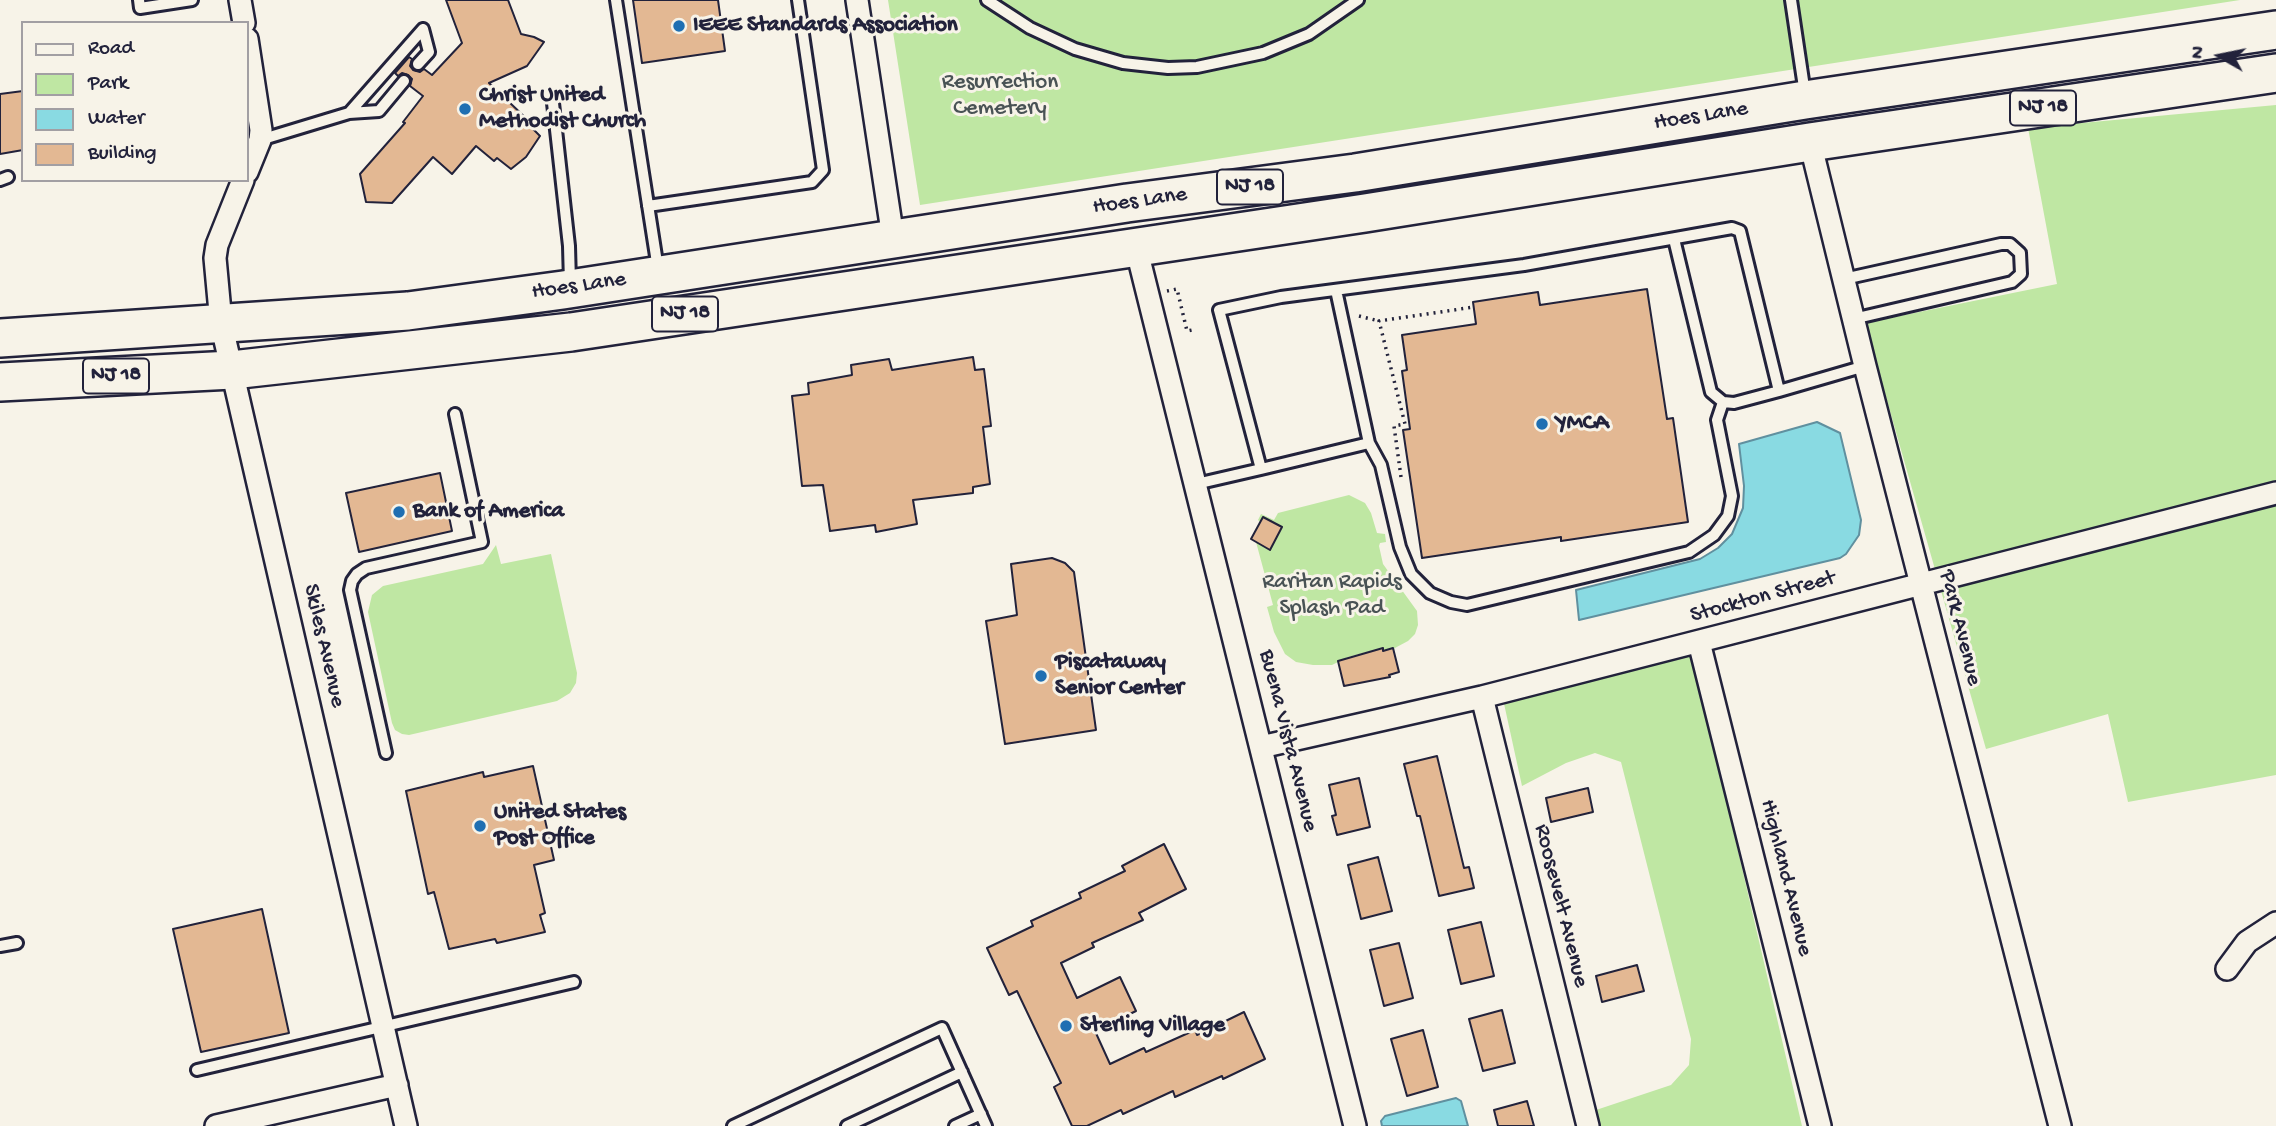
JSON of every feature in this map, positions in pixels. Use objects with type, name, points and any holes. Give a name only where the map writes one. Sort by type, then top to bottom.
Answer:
[{"type":"highway","name":"Hoes Lane","points":[[0,338],[408,311],[570,289],[1127,203],[1355,173],[1805,100],[2276,30]]},
{"type":"highway","name":"Hoes Lane","points":[[0,382],[232,370],[570,331],[2276,73]]},
{"type":"street","points":[[240,0],[244,21]]},
{"type":"street","points":[[857,0],[893,238]]},
{"type":"street","points":[[248,45],[261,118],[260,140],[248,170]]},
{"type":"street","name":"Park Avenue","points":[[1810,142],[2060,1126]]},
{"type":"street","name":"Skiles Avenue","points":[[242,182],[217,245],[215,258],[222,323],[406,1126]]},
{"type":"street","name":"Buena Vista Avenue","points":[[1136,247],[1355,1126]]},
{"type":"street","name":"Stockton Street","points":[[1261,747],[1482,697],[2276,494]]},
{"type":"street","name":"Highland Avenue","points":[[1699,642],[1819,1126]]},
{"type":"street","name":"Roosevelt Avenue","points":[[1482,697],[1588,1126]]},
{"type":"street","points":[[2227,969],[2247,942],[2276,923]]},
{"type":"street","points":[[216,1126],[397,1085]]},
{"type":"lane","points":[[139,0],[140,8],[192,0]]},
{"type":"lane","points":[[616,0],[659,275]]},
{"type":"lane","points":[[648,206],[812,182],[823,170],[798,0]]},
{"type":"lane","points":[[987,0],[1030,28],[1075,49],[1123,63],[1168,68],[1197,67],[1263,54],[1309,34],[1358,0]]},
{"type":"lane","points":[[1791,0],[1805,100]]},
{"type":"lane","points":[[349,113],[423,29],[429,52],[418,64]]},
{"type":"lane","points":[[260,140],[349,113],[379,111],[404,81]]},
{"type":"lane","points":[[553,103],[569,246],[570,289]]},
{"type":"lane","points":[[1261,469],[1219,310],[1280,297],[1524,265],[1732,228],[1740,232],[1779,391]]},
{"type":"lane","points":[[1674,239],[1711,391],[1723,402],[1734,403],[1865,366]]},
{"type":"lane","points":[[1844,279],[2001,244],[2010,244],[2020,253],[2021,274],[2012,282],[1853,318]]},
{"type":"lane","points":[[1336,290],[1369,443],[1381,465],[1400,547],[1411,574],[1430,593],[1451,602],[1467,605],[1689,552],[1714,535],[1728,516],[1732,496],[1717,420],[1723,402]]},
{"type":"lane","points":[[386,753],[350,590],[357,574],[366,568],[482,541],[455,414]]},
{"type":"lane","points":[[1196,484],[1369,443]]},
{"type":"lane","points":[[0,946],[17,943]]},
{"type":"lane","points":[[197,1070],[574,982]]},
{"type":"lane","points":[[733,1126],[942,1028],[986,1126]]},
{"type":"lane","points":[[847,1126],[962,1072]]},
{"type":"lane","points":[[955,1126],[981,1114]]},
{"type":"path","points":[[1165,291],[1177,289],[1187,331],[1192,330]]},
{"type":"path","points":[[1359,316],[1379,321],[1474,307]]},
{"type":"path","points":[[1379,321],[1405,424],[1394,426],[1402,481]]},
{"type":"green space","name":"Resurrection Cemetery","points":[[888,0],[2240,0],[920,205]]},
{"type":"green space","points":[[2276,105],[2276,775],[2128,802],[2108,714],[1986,749],[1865,323],[2057,284],[2028,128]]},
{"type":"green space","name":"Raritan Rapids Splash Pad","points":[[1349,495],[1365,503],[1377,533],[1385,534],[1386,542],[1380,543],[1379,546],[1383,564],[1417,611],[1418,625],[1415,634],[1408,641],[1393,649],[1383,651],[1382,648],[1348,657],[1332,665],[1296,662],[1285,654],[1274,632],[1267,607],[1273,605],[1256,542],[1270,549],[1282,527],[1264,517],[1260,522],[1258,520],[1261,514],[1274,520],[1278,513]]},
{"type":"green space","points":[[496,545],[501,564],[551,554],[577,673],[576,683],[570,693],[557,701],[409,735],[402,734],[395,730],[392,723],[368,612],[372,595],[383,586],[483,564]]},
{"type":"green space","points":[[1692,653],[1802,1126],[1600,1126],[1596,1110],[1671,1085],[1689,1065],[1691,1039],[1621,762],[1595,753],[1566,763],[1522,786],[1503,699]]},
{"type":"water","points":[[1817,422],[1840,433],[1861,520],[1859,535],[1846,554],[1840,558],[1579,620],[1576,590],[1700,559],[1718,548],[1732,534],[1743,508],[1744,486],[1739,444]]},
{"type":"water","points":[[1456,1098],[1461,1101],[1468,1126],[1382,1126],[1381,1121],[1385,1116]]},
{"type":"building","name":"Christ United Methodist Church","points":[[446,0],[508,0],[521,34],[544,42],[527,66],[489,83],[529,121],[527,123],[540,136],[526,157],[511,169],[497,158],[494,161],[476,146],[452,174],[433,157],[392,203],[366,202],[360,174],[405,123],[403,122],[423,96],[410,86],[412,79],[408,75],[402,73],[398,76],[395,73],[409,57],[412,59],[410,66],[413,70],[420,72],[424,69],[432,75],[462,43]]},
{"type":"building","name":"IEEE Standards Association","points":[[633,0],[718,0],[725,51],[642,63]]},
{"type":"building","points":[[21,91],[21,150],[0,154],[0,94]]},
{"type":"building","name":"YMCA","points":[[1647,289],[1667,419],[1673,418],[1688,522],[1561,541],[1561,537],[1422,558],[1403,430],[1410,429],[1402,371],[1407,370],[1402,335],[1476,324],[1473,302],[1538,292],[1540,305]]},
{"type":"building","points":[[973,357],[975,370],[984,369],[991,426],[983,427],[990,484],[973,487],[973,493],[913,500],[917,524],[876,532],[875,525],[830,531],[823,485],[802,486],[792,396],[809,394],[808,383],[852,375],[851,365],[889,359],[892,370]]},
{"type":"building","name":"Bank of America","points":[[440,473],[452,531],[359,552],[346,493]]},
{"type":"building","points":[[1263,517],[1282,527],[1270,550],[1251,539]]},
{"type":"building","name":"Piscataway Senior Center","points":[[1052,558],[1065,563],[1074,572],[1096,730],[1005,744],[986,621],[1017,615],[1011,564]]},
{"type":"building","points":[[1383,648],[1383,651],[1393,648],[1399,672],[1389,675],[1390,677],[1344,686],[1338,661]]},
{"type":"building","points":[[1437,756],[1464,868],[1469,867],[1474,888],[1439,896],[1420,816],[1417,816],[1404,764]]},
{"type":"building","name":"United States Post Office","points":[[533,766],[554,860],[534,865],[545,913],[540,915],[545,932],[497,943],[495,939],[449,949],[434,892],[428,894],[406,791],[483,772],[484,777]]},
{"type":"building","points":[[1359,778],[1370,827],[1337,835],[1332,816],[1336,815],[1329,785]]},
{"type":"building","points":[[1588,788],[1593,812],[1551,822],[1546,798]]},
{"type":"building","name":"Sterling Village","points":[[1164,844],[1186,889],[1139,913],[1143,920],[1092,943],[1094,947],[1061,963],[1077,998],[1120,977],[1136,1011],[1095,1031],[1110,1064],[1144,1048],[1146,1052],[1195,1030],[1197,1035],[1244,1012],[1265,1059],[1175,1097],[1173,1091],[1123,1114],[1121,1110],[1087,1126],[1072,1126],[1054,1087],[1061,1083],[1017,991],[1009,995],[987,948],[1033,926],[1031,921],[1081,898],[1079,893],[1125,871],[1122,866]]},
{"type":"building","points":[[1378,857],[1392,911],[1361,919],[1348,865]]},
{"type":"building","points":[[262,909],[289,1033],[201,1052],[173,929]]},
{"type":"building","points":[[1481,922],[1494,976],[1461,984],[1448,930]]},
{"type":"building","points":[[1399,943],[1413,998],[1384,1006],[1370,950]]},
{"type":"building","points":[[1637,965],[1644,991],[1602,1002],[1596,976]]},
{"type":"building","points":[[1502,1010],[1515,1063],[1483,1071],[1469,1019]]},
{"type":"building","points":[[1423,1030],[1438,1087],[1407,1096],[1391,1039]]},
{"type":"building","points":[[1527,1101],[1534,1126],[1498,1126],[1494,1110]]},
{"type":"place","name":"IEEE Standards Association","points":[[679,26]]},
{"type":"place","name":"Christ United Methodist Church","points":[[465,109]]},
{"type":"place","name":"YMCA","points":[[1542,424]]},
{"type":"place","name":"Bank of America","points":[[399,512]]},
{"type":"place","name":"Piscataway Senior Center","points":[[1041,676]]},
{"type":"place","name":"United States Post Office","points":[[480,826]]},
{"type":"place","name":"Sterling Village","points":[[1066,1026]]}]
